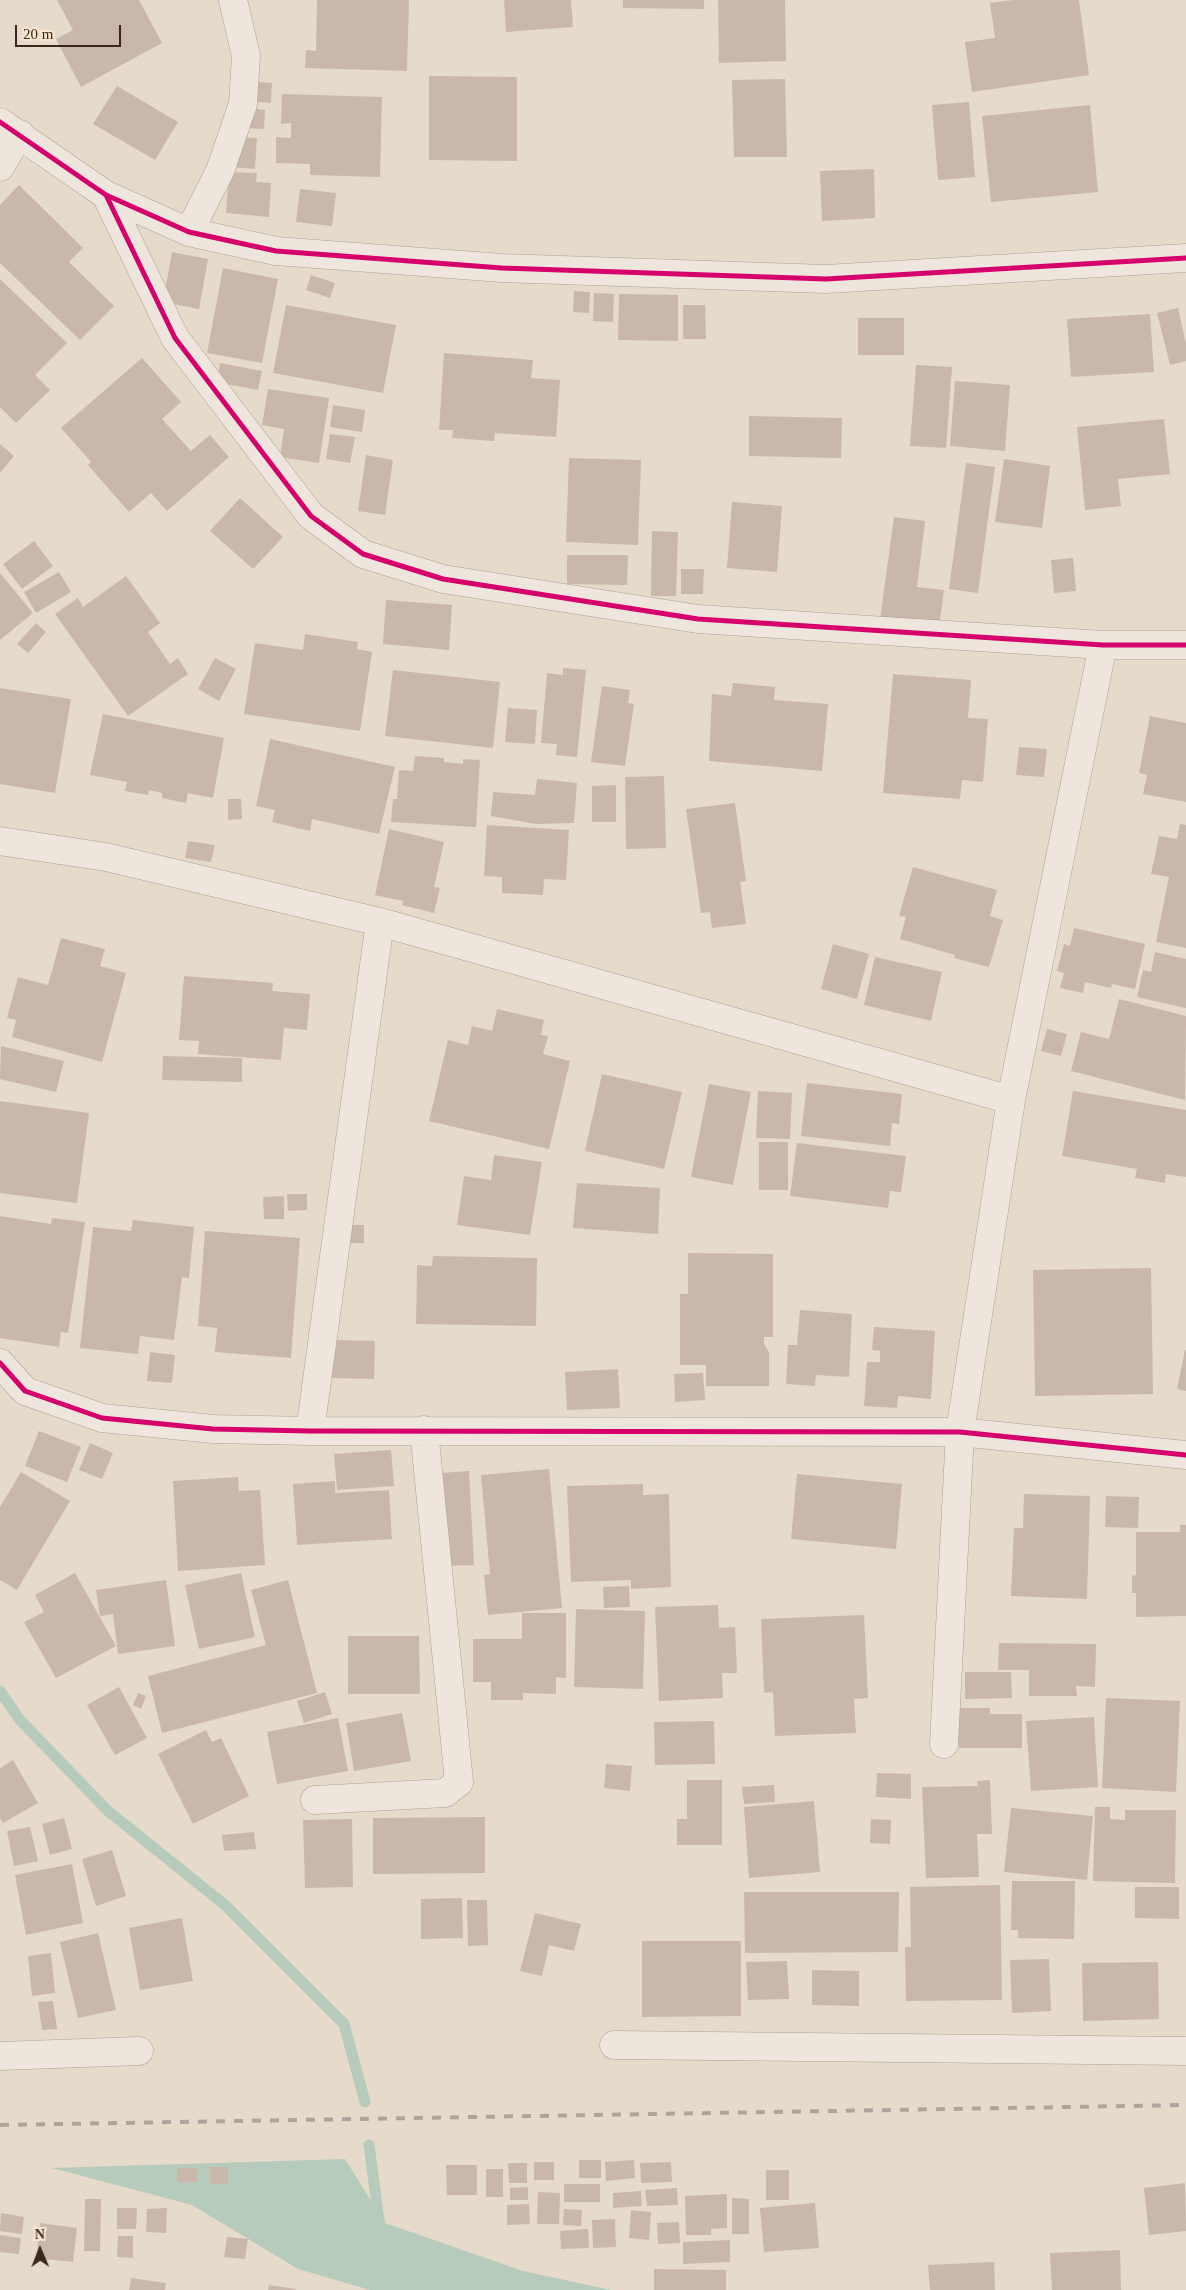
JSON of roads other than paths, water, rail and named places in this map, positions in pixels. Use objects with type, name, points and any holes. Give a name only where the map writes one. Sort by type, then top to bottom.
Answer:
[{"type":"street","points":[[189,232],[220,171],[243,104],[246,56],[234,0]]},
{"type":"street","points":[[0,167],[10,128],[106,195],[189,232],[276,251],[502,268],[826,279],[1186,258]]},
{"type":"street","points":[[106,195],[174,338],[311,516],[363,554],[442,579],[698,619],[1103,645],[1186,644]]},
{"type":"street","points":[[944,1744],[960,1432],[1012,1100],[1103,645]]},
{"type":"street","points":[[0,841],[106,856],[380,922],[1012,1100]]},
{"type":"street","points":[[310,1431],[380,922]]},
{"type":"street","points":[[0,1363],[25,1391],[102,1418],[213,1429],[310,1431],[960,1432],[1186,1455]]},
{"type":"street","points":[[316,1800],[446,1793],[459,1782],[424,1430]]},
{"type":"street","points":[[614,2045],[1186,2050]]},
{"type":"street","points":[[0,2056],[139,2051]]},
{"type":"waterway","points":[[0,1691],[20,1720],[108,1811],[225,1905],[344,2024],[365,2102]]},
{"type":"waterway","points":[[369,2145],[380,2228]]},
{"type":"railway","points":[[0,2125],[1186,2105]]}]
